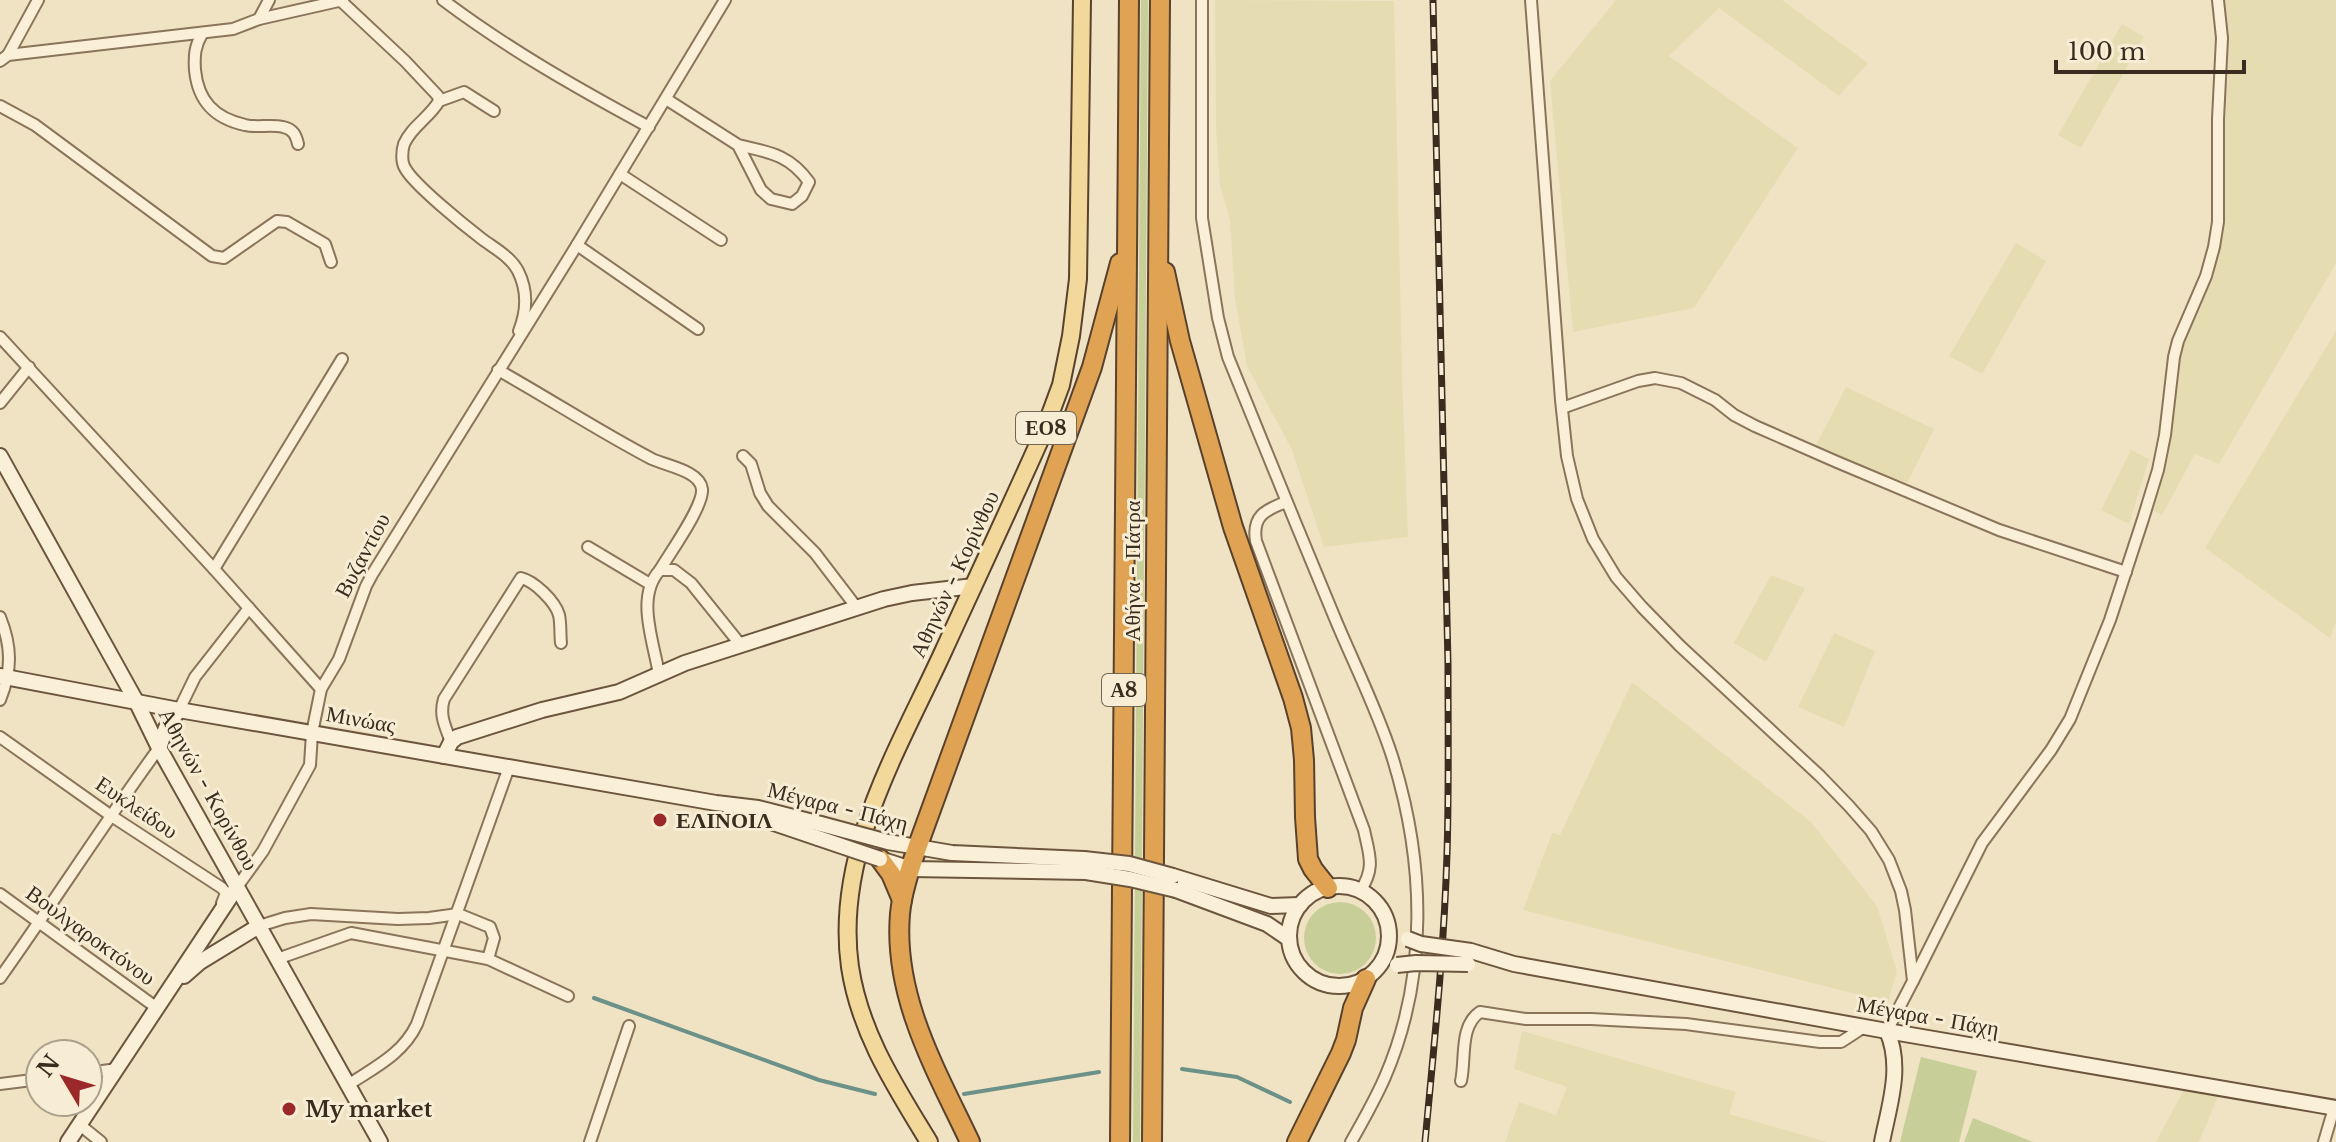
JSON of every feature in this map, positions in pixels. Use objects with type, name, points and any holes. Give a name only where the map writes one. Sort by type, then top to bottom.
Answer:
[{"type":"highway","name":"Αθήνα - Πάτρα","points":[[1120,1142],[1129,0]]},
{"type":"highway","name":"Αθήνα - Πάτρα","points":[[1152,1142],[1160,0]]},
{"type":"highway","points":[[970,1142],[921,1039],[908,1001],[900,935],[902,900],[917,848],[1092,367],[1127,238]]},
{"type":"highway","points":[[1158,250],[1180,341],[1233,527],[1301,728],[1308,859],[1328,888]]},
{"type":"highway","points":[[880,859],[891,874],[902,900]]},
{"type":"highway","points":[[1297,1142],[1341,1053],[1353,1008],[1370,976]]},
{"type":"main road","name":"Αθηνών - Κορίνθου","points":[[929,1142],[880,1061],[855,995],[848,928],[850,894],[866,820],[1044,431],[1061,385],[1078,279],[1082,0]]},
{"type":"main road","name":"Αθηνών - Κορίνθου","points":[[0,456],[159,748],[380,1142]]},
{"type":"main road","points":[[444,756],[457,737],[542,710],[619,692],[685,663],[740,644],[912,593],[974,586]]},
{"type":"main road","name":"Μινώας","points":[[5,677],[716,803]]},
{"type":"main road","points":[[159,748],[166,728],[179,710]]},
{"type":"main road","name":"Μέγαρα - Πάχη","points":[[716,803],[758,808],[911,869],[1085,866]]},
{"type":"main road","name":"Μέγαρα - Πάχη","points":[[819,831],[952,853],[1085,866],[1130,879],[1174,883],[1271,906],[1300,905]]},
{"type":"main road","name":"Μέγαρα - Πάχη","points":[[1174,883],[1267,924],[1289,939]]},
{"type":"main road","name":"Βυζαντίου","points":[[68,1142],[237,887]]},
{"type":"main road","points":[[1350,887],[1360,891],[1382,910],[1389,928],[1389,944],[1384,960],[1370,976],[1353,985],[1338,987],[1323,984],[1299,967],[1292,954],[1289,939],[1294,915],[1308,897],[1328,888],[1350,887]]},
{"type":"main road","points":[[172,987],[200,962],[259,926]]},
{"type":"main road","name":"Μέγαρα - Πάχη","points":[[1389,928],[1421,944],[1470,958],[2335,1108]]},
{"type":"main road","name":"Μέγαρα - Πάχη","points":[[1370,976],[1397,965],[1470,958]]},
{"type":"main road","points":[[1882,1142],[1896,1071],[1894,1046],[1887,1031]]},
{"type":"street","points":[[4,58],[38,0]]},
{"type":"street","points":[[259,19],[269,0]]},
{"type":"street","points":[[4,58],[233,29],[259,19],[342,0],[433,90],[439,101]]},
{"type":"street","points":[[443,0],[524,57],[649,127]]},
{"type":"street","name":"Βυζαντίου","points":[[237,887],[263,851],[310,765],[312,733],[321,689],[339,659],[373,573],[725,0]]},
{"type":"street","points":[[1202,0],[1202,218],[1218,318],[1228,357],[1391,755],[1416,859],[1418,893],[1414,974],[1405,1018],[1385,1078],[1351,1142]]},
{"type":"street","points":[[1531,0],[1562,408],[1567,456],[1577,499],[1593,539],[1616,577],[1642,607],[1820,776],[1881,845],[1901,891],[1913,981]]},
{"type":"street","points":[[1887,1031],[1982,843],[2051,750],[2070,719],[2126,572],[2158,470],[2178,341],[2206,276],[2214,247],[2218,222],[2222,38],[2218,0]]},
{"type":"street","points":[[202,34],[196,44],[194,58],[197,89],[205,103],[224,117],[247,126],[290,130],[296,134],[298,144]]},
{"type":"street","points":[[494,111],[464,92],[439,101],[404,144],[402,163],[425,190],[518,269],[526,291],[526,309],[509,352]]},
{"type":"street","points":[[666,99],[738,145],[776,154],[803,173],[809,182],[802,196],[792,204],[771,199],[761,190],[738,145]]},
{"type":"street","points":[[0,106],[35,125],[212,256],[224,258],[277,221],[287,222],[325,244],[331,262]]},
{"type":"street","points":[[620,174],[721,240]]},
{"type":"street","points":[[577,245],[698,329]]},
{"type":"street","points":[[0,337],[321,689]]},
{"type":"street","points":[[214,569],[342,359]]},
{"type":"street","points":[[0,403],[29,367]]},
{"type":"street","points":[[498,370],[641,453],[697,479],[702,495],[690,522],[650,584],[647,609],[659,675]]},
{"type":"street","points":[[1562,408],[1638,381],[1655,378],[1681,383],[1755,426],[1825,458],[1999,530],[2126,572]]},
{"type":"street","points":[[743,456],[751,464],[760,493],[768,506],[815,553],[857,608]]},
{"type":"street","points":[[1286,502],[1266,510],[1258,519],[1254,531],[1364,830],[1371,870],[1360,891]]},
{"type":"street","points":[[588,547],[650,584]]},
{"type":"street","points":[[660,570],[674,570],[691,583],[740,644]]},
{"type":"street","points":[[451,742],[442,718],[444,699],[521,578],[525,578],[552,602],[560,616],[561,643]]},
{"type":"street","points":[[179,710],[195,677],[249,608]]},
{"type":"street","points":[[0,617],[8,638],[0,700]]},
{"type":"street","name":"Ευκλείδου","points":[[0,737],[110,815],[222,888],[226,893],[215,913],[215,920]]},
{"type":"street","points":[[0,978],[159,748]]},
{"type":"street","points":[[348,1085],[410,1040],[509,767]]},
{"type":"street","name":"Βουλγαροκτόνου","points":[[0,894],[157,1008]]},
{"type":"street","points":[[259,926],[311,914],[398,919],[458,914],[490,927],[494,938],[488,959]]},
{"type":"street","points":[[277,959],[351,933],[488,959],[568,996]]},
{"type":"street","points":[[1461,1081],[1467,1030],[1470,1020],[1480,1012],[1526,1019],[1686,1024],[1820,1042],[1841,1042],[1864,1027]]},
{"type":"street","points":[[590,1142],[629,1026]]},
{"type":"street","points":[[104,1071],[117,1069]]},
{"type":"street","points":[[3,1082],[24,1080]]},
{"type":"street","points":[[2324,1142],[2335,1108]]},
{"type":"street","points":[[80,1125],[101,1142]]},
{"type":"shaded area","points":[[1215,0],[1394,1],[1408,537],[1324,547],[1292,450],[1247,366],[1235,299],[1230,220],[1220,185],[1216,129]]},
{"type":"shaded area","points":[[1616,0],[1782,0],[1868,63],[1839,96],[1719,8],[1669,56],[1798,148],[1694,308],[1573,332],[1550,81]]},
{"type":"shaded area","points":[[2221,0],[2336,0],[2336,263],[2219,464],[2195,454],[2162,515],[2147,507],[2182,341],[2219,249],[2223,225]]},
{"type":"shaded area","points":[[2122,24],[2144,37],[2081,148],[2058,135]]},
{"type":"shaded area","points":[[2016,243],[2046,261],[1982,374],[1949,356]]},
{"type":"shaded area","points":[[2336,331],[2336,622],[2330,638],[2205,548]]},
{"type":"shaded area","points":[[1846,387],[1934,429],[1907,483],[1815,447]]},
{"type":"shaded area","points":[[2131,450],[2149,459],[2129,524],[2101,510]]},
{"type":"shaded area","points":[[1771,575],[1805,588],[1766,662],[1734,643]]},
{"type":"shaded area","points":[[1834,633],[1875,651],[1844,727],[1798,707]]},
{"type":"shaded area","points":[[1632,682],[1811,822],[1877,906],[1897,971],[1888,1002],[1523,910],[1552,833],[1560,835]]},
{"type":"shaded area","points":[[1522,1031],[1736,1092],[1729,1114],[1827,1142],[1505,1142],[1519,1102],[1556,1115],[1567,1087],[1514,1069]]},
{"type":"shaded area","points":[[2185,1088],[2219,1094],[2199,1142],[2156,1142]]},
{"type":"green space","points":[[1141,0],[1148,0],[1140,1142],[1133,1142]]},
{"type":"green space","points":[[1340,902],[1360,908],[1370,918],[1376,938],[1370,958],[1360,968],[1340,974],[1320,968],[1310,958],[1304,938],[1310,918],[1320,908]]},
{"type":"green space","points":[[1921,1057],[1977,1071],[1959,1142],[1900,1142]]},
{"type":"green space","points":[[1973,1118],[2033,1142],[1964,1142]]},
{"type":"waterway","points":[[594,998],[819,1080],[875,1094]]},
{"type":"waterway","points":[[1182,1069],[1237,1077],[1290,1102]]},
{"type":"waterway","points":[[964,1094],[1099,1072]]},
{"type":"railway","points":[[1425,1142],[1444,926],[1448,783],[1433,0]]},
{"type":"place","name":"ΕΛΙΝΟΙΛ","points":[[660,820]]},
{"type":"place","name":"My market","points":[[289,1109]]}]
